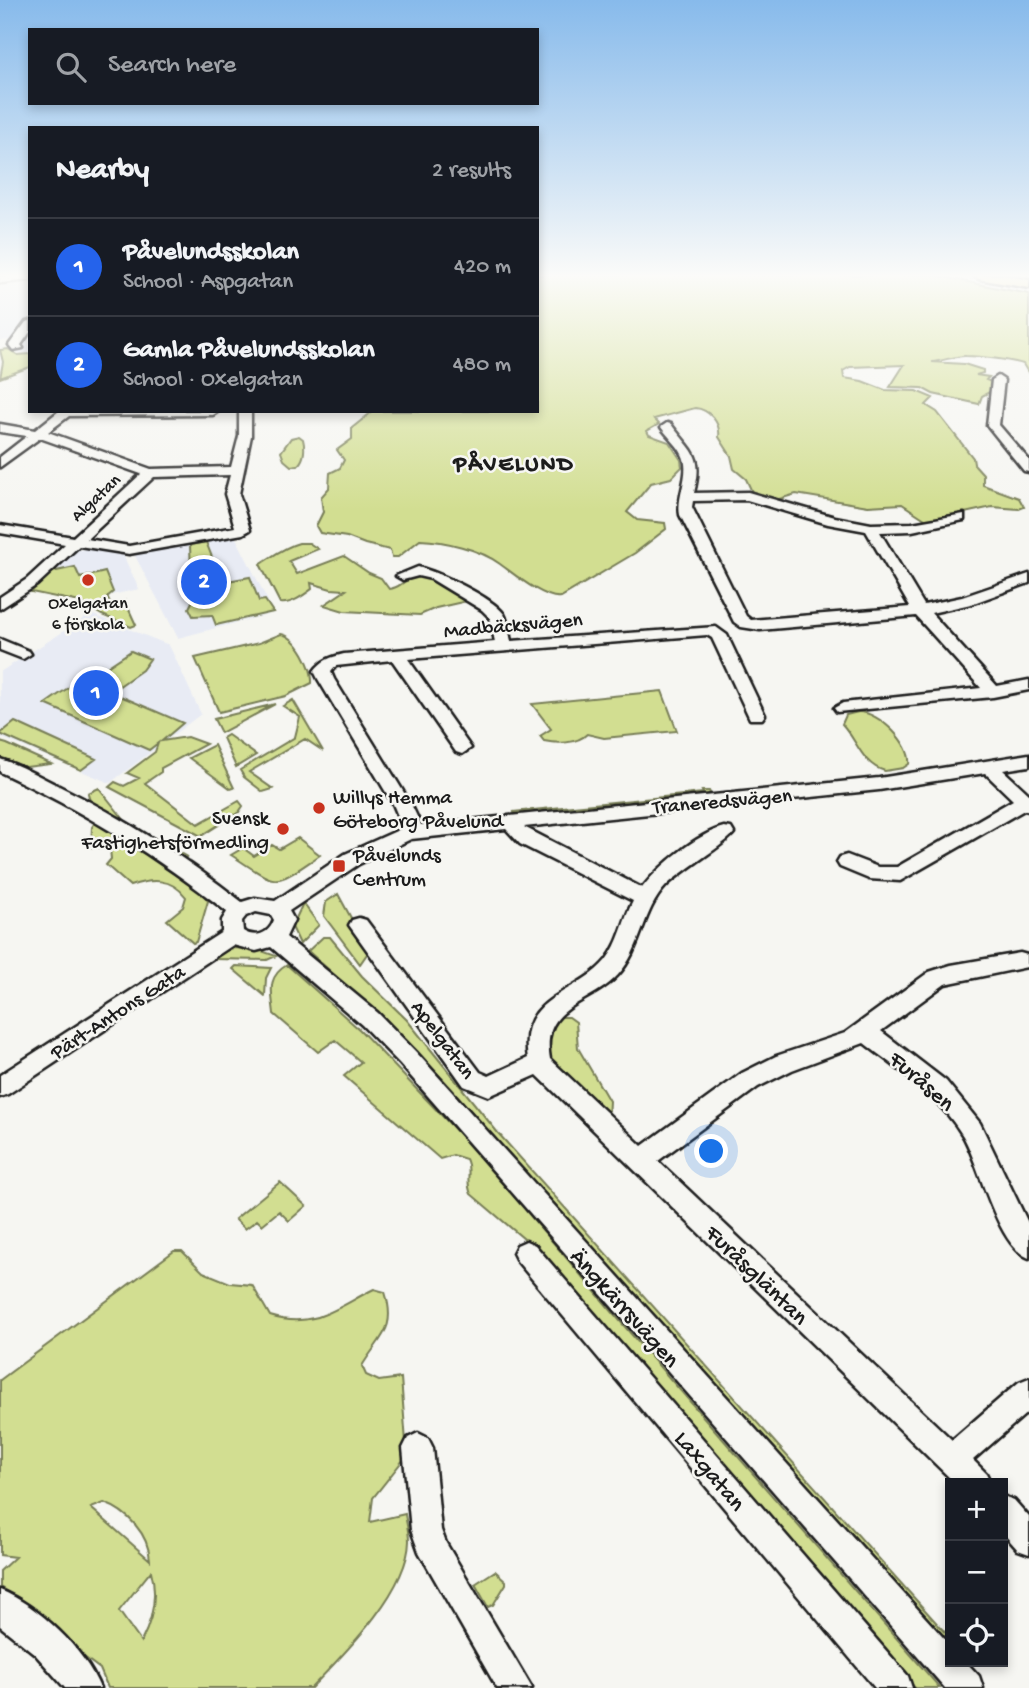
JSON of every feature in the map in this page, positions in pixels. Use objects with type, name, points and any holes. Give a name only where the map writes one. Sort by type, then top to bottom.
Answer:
[{"type":"street","points":[[998,380],[993,425],[1027,462]]},
{"type":"street","points":[[0,463],[66,413]]},
{"type":"street","points":[[0,529],[129,550],[243,530],[232,501],[235,471],[244,442],[245,413]]},
{"type":"street","points":[[667,427],[688,453],[692,464],[684,505],[687,515],[743,622],[760,625],[920,611],[965,601],[1029,578]]},
{"type":"street","points":[[0,428],[37,433],[150,473]]},
{"type":"street","name":"Algatan","points":[[0,604],[22,591],[150,473],[235,471]]},
{"type":"street","points":[[685,497],[748,496],[833,521],[871,528],[912,527],[959,517]]},
{"type":"street","points":[[871,528],[920,611],[993,692]]},
{"type":"street","points":[[403,576],[418,571],[436,576],[487,607],[497,616],[504,645]]},
{"type":"street","points":[[711,631],[719,635],[756,715]]},
{"type":"street","name":"Madbäcksvägen","points":[[322,671],[324,666],[336,660],[711,631]]},
{"type":"street","points":[[0,644],[23,654]]},
{"type":"street","points":[[397,655],[462,748]]},
{"type":"street","points":[[322,671],[402,804],[414,832]]},
{"type":"street","points":[[843,708],[993,692],[1029,685]]},
{"type":"street","name":"Traneredsvägen","points":[[278,909],[352,859],[382,843],[414,832],[879,784],[1029,760]]},
{"type":"street","points":[[0,765],[128,832],[202,882],[239,911]]},
{"type":"street","points":[[847,862],[876,874],[900,874],[1026,803],[991,768]]},
{"type":"street","points":[[512,822],[519,834],[645,898]]},
{"type":"street","points":[[540,1063],[537,1041],[543,1020],[560,1003],[593,985],[612,968],[621,957],[645,898],[685,859],[724,833]]},
{"type":"street","points":[[255,905],[278,909],[285,919],[280,932],[273,937],[251,943],[233,935],[230,925],[239,911],[255,905]]},
{"type":"street","name":"Apelgatan","points":[[359,925],[472,1079],[489,1086],[540,1063]]},
{"type":"street","name":"Pärt-Antons Gata","points":[[0,1087],[233,935]]},
{"type":"street","name":"Ängkärrsvägen","points":[[273,937],[370,1019],[416,1067],[967,1688]]},
{"type":"street","points":[[640,1161],[750,1080],[771,1069],[839,1045],[866,1032],[937,978],[951,972],[1020,961]]},
{"type":"street","name":"Furåsen","points":[[866,1032],[942,1091],[960,1111],[980,1145],[1008,1213],[1029,1246]]},
{"type":"street","name":"Furåsgläntan","points":[[540,1063],[971,1478]]},
{"type":"street","name":"Laxgatan","points":[[526,1253],[896,1688]]},
{"type":"street","points":[[953,1458],[1029,1392]]},
{"type":"street","points":[[418,1448],[426,1530],[434,1552],[516,1688]]},
{"type":"street","points":[[1008,1516],[1029,1539]]},
{"type":"street","points":[[0,1606],[47,1642],[67,1662],[84,1688]]},
{"type":"shaded area","points":[[234,534],[274,613],[178,638],[133,552]]},
{"type":"shaded area","name":"Oxelgatan 6 förskola","points":[[91,548],[123,555],[139,589],[80,602],[30,592],[74,551]]},
{"type":"shaded area","points":[[91,614],[169,645],[201,714],[110,783],[0,737],[0,672]]},
{"type":"green space","points":[[1,354],[28,354],[28,368],[0,378],[3,362]]},
{"type":"green space","points":[[539,354],[1029,354],[1029,374],[1023,364],[995,358],[963,356],[932,362],[964,364],[983,370],[983,373],[976,375],[989,377],[986,380],[996,384],[995,389],[982,396],[979,404],[933,394],[922,388],[890,387],[904,365],[850,367],[843,371],[844,378],[862,381],[885,390],[916,391],[933,398],[926,405],[937,412],[973,458],[974,464],[983,474],[983,485],[1019,498],[1024,507],[992,507],[928,521],[902,504],[868,506],[796,494],[776,500],[753,494],[746,479],[734,469],[731,456],[719,437],[716,422],[705,411],[695,408],[654,419],[659,424],[647,431],[649,435],[669,442],[681,460],[682,467],[671,478],[651,483],[627,512],[637,520],[665,523],[666,529],[635,553],[561,597],[538,591],[492,559],[462,547],[420,540],[398,557],[392,557],[390,550],[347,537],[320,533],[316,526],[323,512],[321,497],[329,488],[330,473],[340,468],[344,460],[337,450],[352,439],[352,428],[371,413],[539,413]]},
{"type":"green space","points":[[299,436],[303,439],[303,456],[298,465],[291,466],[284,460],[281,452],[291,438]]},
{"type":"green space","points":[[206,542],[222,582],[250,577],[259,601],[265,600],[273,612],[216,625],[212,615],[193,616],[189,608],[192,602],[190,545]]},
{"type":"green space","points":[[299,543],[309,543],[318,549],[289,561],[297,574],[344,556],[381,578],[389,589],[409,579],[424,577],[447,586],[467,598],[467,601],[436,608],[420,615],[344,611],[324,605],[346,590],[311,583],[312,589],[301,597],[280,603],[260,564],[283,549]]},
{"type":"green space","points":[[75,567],[80,578],[105,572],[113,592],[107,597],[112,608],[125,601],[136,625],[131,627],[80,602],[31,592],[52,572]]},
{"type":"green space","points":[[281,634],[299,647],[310,669],[312,683],[286,696],[219,712],[195,658],[259,643]]},
{"type":"green space","points":[[131,651],[150,659],[142,670],[111,692],[183,723],[162,741],[187,737],[206,744],[161,768],[161,772],[145,783],[198,824],[239,801],[243,806],[239,812],[201,836],[109,787],[115,782],[124,786],[139,778],[127,773],[155,752],[158,743],[149,750],[45,704],[88,677],[103,681],[113,674],[104,669]]},
{"type":"green space","points":[[662,691],[677,731],[604,738],[587,734],[572,741],[549,742],[540,736],[551,729],[532,704]]},
{"type":"green space","points":[[293,700],[323,751],[305,739],[249,772],[273,789],[263,792],[244,777],[240,770],[295,737],[300,717],[283,706]]},
{"type":"green space","points":[[275,704],[221,733],[214,719]]},
{"type":"green space","points":[[858,712],[875,717],[892,730],[909,756],[909,764],[903,768],[885,771],[865,758],[842,724],[846,715]]},
{"type":"green space","points":[[15,722],[96,759],[81,770],[0,734]]},
{"type":"green space","points":[[228,735],[256,755],[236,767],[223,738]]},
{"type":"green space","points":[[0,742],[51,764],[26,767],[0,758]]},
{"type":"green space","points":[[214,745],[234,788],[231,789],[189,758]]},
{"type":"green space","points":[[99,788],[126,822],[188,857],[175,856],[90,802],[88,793]]},
{"type":"green space","points":[[702,791],[709,791],[711,795],[515,816],[514,812],[703,793]]},
{"type":"green space","points":[[96,821],[203,894],[208,901],[196,942],[193,943],[167,920],[183,907],[186,897],[174,886],[160,881],[130,886],[106,865],[111,859],[110,849],[91,847],[92,827]]},
{"type":"green space","points":[[298,838],[320,855],[283,878],[268,878],[231,855],[243,848],[254,856],[272,845],[279,849]]},
{"type":"green space","points":[[338,894],[369,951],[360,964],[324,916],[326,902]]},
{"type":"green space","points":[[303,903],[319,925],[300,944],[292,927]]},
{"type":"green space","points":[[323,937],[330,937],[362,976],[407,1020],[498,1133],[945,1632],[945,1648],[534,1186],[452,1089],[402,1036],[308,951]]},
{"type":"green space","points":[[233,948],[256,949],[276,956],[267,960],[215,959],[217,954]]},
{"type":"green space","points":[[287,965],[360,1030],[469,1144],[940,1688],[915,1688],[550,1261],[471,1194],[466,1159],[453,1155],[440,1159],[344,1076],[361,1062],[335,1040],[318,1052],[274,1014],[273,980]]},
{"type":"green space","points":[[236,966],[271,968],[266,978],[265,996],[233,969]]},
{"type":"green space","points":[[558,1017],[569,1017],[576,1022],[578,1048],[609,1101],[608,1119],[551,1062],[547,1050],[548,1039]]},
{"type":"green space","points":[[280,1182],[306,1206],[289,1221],[279,1211],[262,1225],[257,1220],[245,1229],[235,1219]]},
{"type":"green space","points":[[174,1251],[182,1251],[203,1272],[230,1283],[252,1285],[270,1316],[286,1320],[300,1320],[325,1314],[374,1289],[385,1292],[388,1324],[362,1366],[366,1375],[379,1381],[401,1378],[407,1455],[373,1498],[370,1522],[405,1514],[409,1541],[406,1560],[398,1580],[386,1601],[356,1640],[311,1688],[108,1688],[100,1669],[68,1645],[53,1623],[0,1587],[0,1571],[15,1557],[0,1555],[0,1380]],"holes":[[[104,1503],[121,1512],[135,1525],[146,1541],[150,1560],[91,1508]],[[151,1571],[153,1607],[141,1642],[119,1611]]]},
{"type":"green space","points":[[495,1571],[506,1584],[493,1605],[488,1607],[475,1584]]},
{"type":"place","name":"Oxelgatan 6 förskola","points":[[88,580]]},
{"type":"place","name":"Gamla Påvelundsskolan","points":[[204,582]]},
{"type":"place","name":"Påvelundsskolan","points":[[96,693]]},
{"type":"place","name":"Willys Hemma Göteborg Påvelund","points":[[319,808]]},
{"type":"place","name":"Svensk Fastighetsförmedling","points":[[283,829]]},
{"type":"place","name":"Påvelunds Centrum","points":[[339,866]]},
{"type":"district","name":"PÅVELUND","points":[[514,462]]}]
